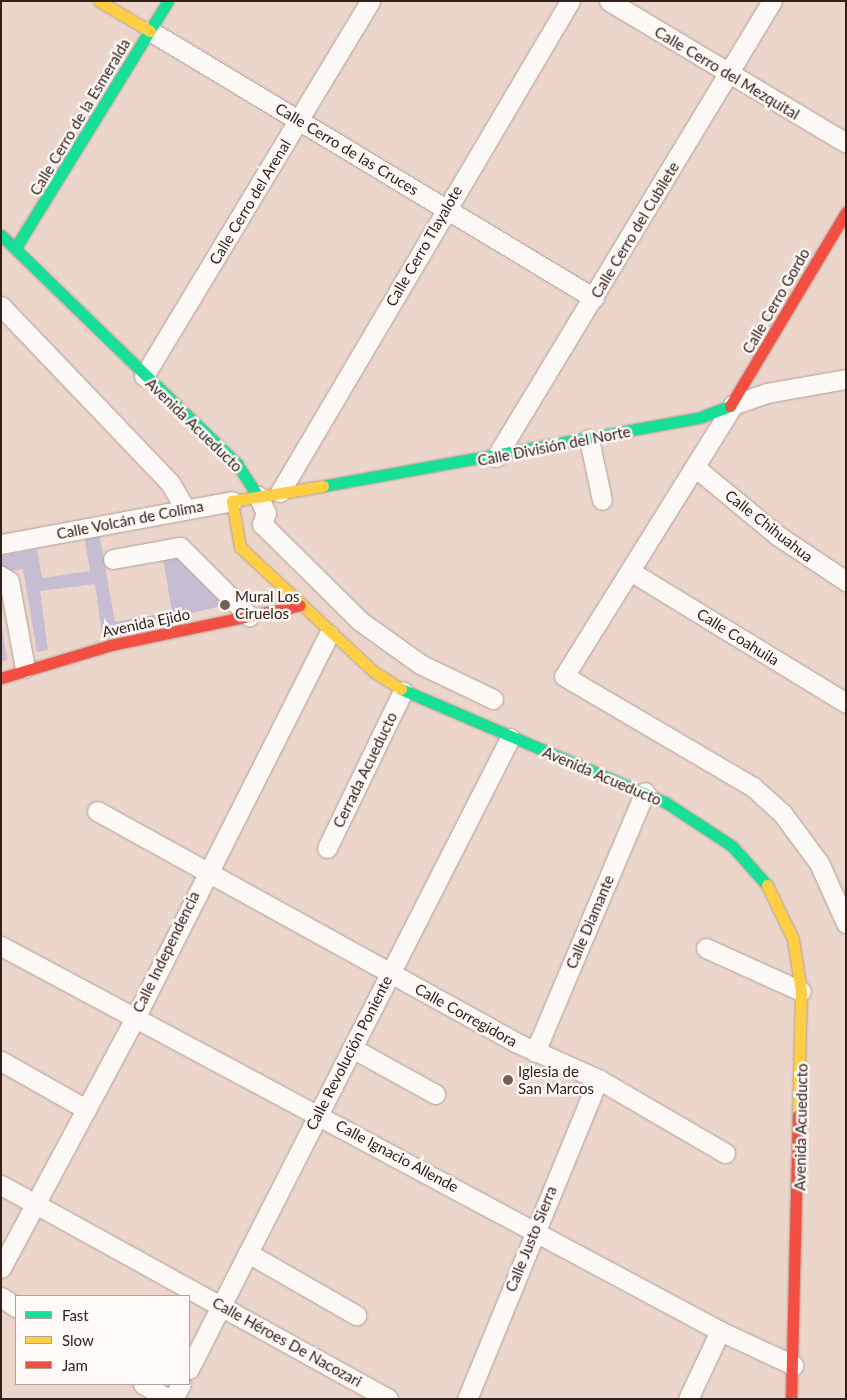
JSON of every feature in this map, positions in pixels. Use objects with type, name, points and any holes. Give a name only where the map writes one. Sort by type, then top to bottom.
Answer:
[{"type":"street","name":"Calle Cerro de las Cruces","points":[[99,1],[594,298]]},
{"type":"street","name":"Calle Cerro de la Esmeralda","points":[[6,246],[150,32],[168,1]]},
{"type":"street","name":"Calle Cerro del Arenal","points":[[144,376],[370,1]]},
{"type":"street","name":"Calle Cerro Tlayalote","points":[[280,492],[445,208],[570,1]]},
{"type":"street","name":"Calle Cerro del Mezquital","points":[[609,1],[846,143]]},
{"type":"street","name":"Calle Cerro del Cubilete","points":[[496,457],[594,298],[772,1]]},
{"type":"street","name":"Calle Cerro Gordo","points":[[733,405],[846,212]]},
{"type":"street","name":"Avenida Acueducto","points":[[6,246],[237,464],[258,496],[266,513],[262,524],[360,621],[420,664],[493,699]]},
{"type":"street","points":[[1,306],[170,483],[186,510]]},
{"type":"street","name":"Calle División del Norte","points":[[258,496],[496,457],[701,417],[767,393],[846,379]]},
{"type":"street","points":[[733,405],[696,468],[564,676],[737,778],[782,813],[819,863],[846,923]]},
{"type":"street","points":[[589,439],[602,500]]},
{"type":"street","name":"Calle Chihuahua","points":[[696,468],[777,535],[846,581]]},
{"type":"street","name":"Calle Volcán de Colima","points":[[1,544],[258,496]]},
{"type":"street","name":"Avenida Acueducto","points":[[232,501],[240,548],[329,634],[403,691],[510,738],[645,792],[732,846],[761,875],[785,916],[801,991],[792,1399]]},
{"type":"street","points":[[113,558],[180,547],[249,616]]},
{"type":"street","name":"Calle Coahuila","points":[[630,570],[846,703]]},
{"type":"street","points":[[1,576],[9,582],[25,668]]},
{"type":"street","name":"Avenida Ejido","points":[[1,678],[25,668],[300,605]]},
{"type":"street","name":"Calle Independencia","points":[[1,1268],[36,1206],[134,1020],[206,869],[329,634]]},
{"type":"street","name":"Cerrada Acueducto","points":[[327,848],[403,691]]},
{"type":"street","name":"Calle Revolución Poniente","points":[[190,1367],[510,738]]},
{"type":"street","name":"Calle Diamante","points":[[535,1052],[645,792]]},
{"type":"street","name":"Calle Corregidora","points":[[96,811],[206,869],[389,973],[535,1052],[598,1079],[725,1153]]},
{"type":"street","name":"Calle Ignacio Allende","points":[[1,946],[134,1020],[318,1114],[720,1331],[793,1366]]},
{"type":"street","points":[[706,948],[801,991]]},
{"type":"street","points":[[352,1048],[435,1094]]},
{"type":"street","points":[[1,1061],[86,1110]]},
{"type":"street","name":"Calle Justo Sierra","points":[[467,1399],[534,1230],[598,1079]]},
{"type":"street","name":"Calle Héroes De Nacozari","points":[[1,1185],[36,1206],[222,1305],[388,1399]]},
{"type":"street","points":[[248,1253],[356,1314]]},
{"type":"street","points":[[1,1298],[15,1305]]},
{"type":"street","points":[[688,1399],[720,1331]]},
{"type":"street","points":[[145,1385],[168,1399]]},
{"type":"street","points":[[174,1399],[181,1385]]},
{"type":"shaded area","points":[[98,527],[115,622],[172,612],[163,558],[176,557],[225,605],[102,635],[95,584],[40,591],[48,650],[37,652],[23,569],[1,573],[1,556],[37,549],[42,578],[90,571],[83,530]]},
{"type":"shaded area","points":[[1,620],[7,660],[1,662]]},
{"type":"traffic: fast","points":[[16,247],[168,1]]},
{"type":"traffic: fast","points":[[1,235],[237,464],[258,496]]},
{"type":"traffic: fast","points":[[323,486],[701,417],[730,406]]},
{"type":"traffic: fast","points":[[401,689],[665,802],[732,846],[767,885]]},
{"type":"traffic: slow","points":[[99,1],[150,31]]},
{"type":"traffic: slow","points":[[323,486],[232,501],[240,547],[374,672],[401,689]]},
{"type":"traffic: slow","points":[[767,885],[793,939],[801,991],[798,1115]]},
{"type":"traffic: jam","points":[[730,406],[846,212]]},
{"type":"traffic: jam","points":[[1,678],[111,645],[300,605]]},
{"type":"traffic: jam","points":[[791,1399],[798,1115]]},
{"type":"place","name":"Mural Los Ciruelos","points":[[225,605]]},
{"type":"place","name":"Iglesia de San Marcos","points":[[508,1080]]}]
